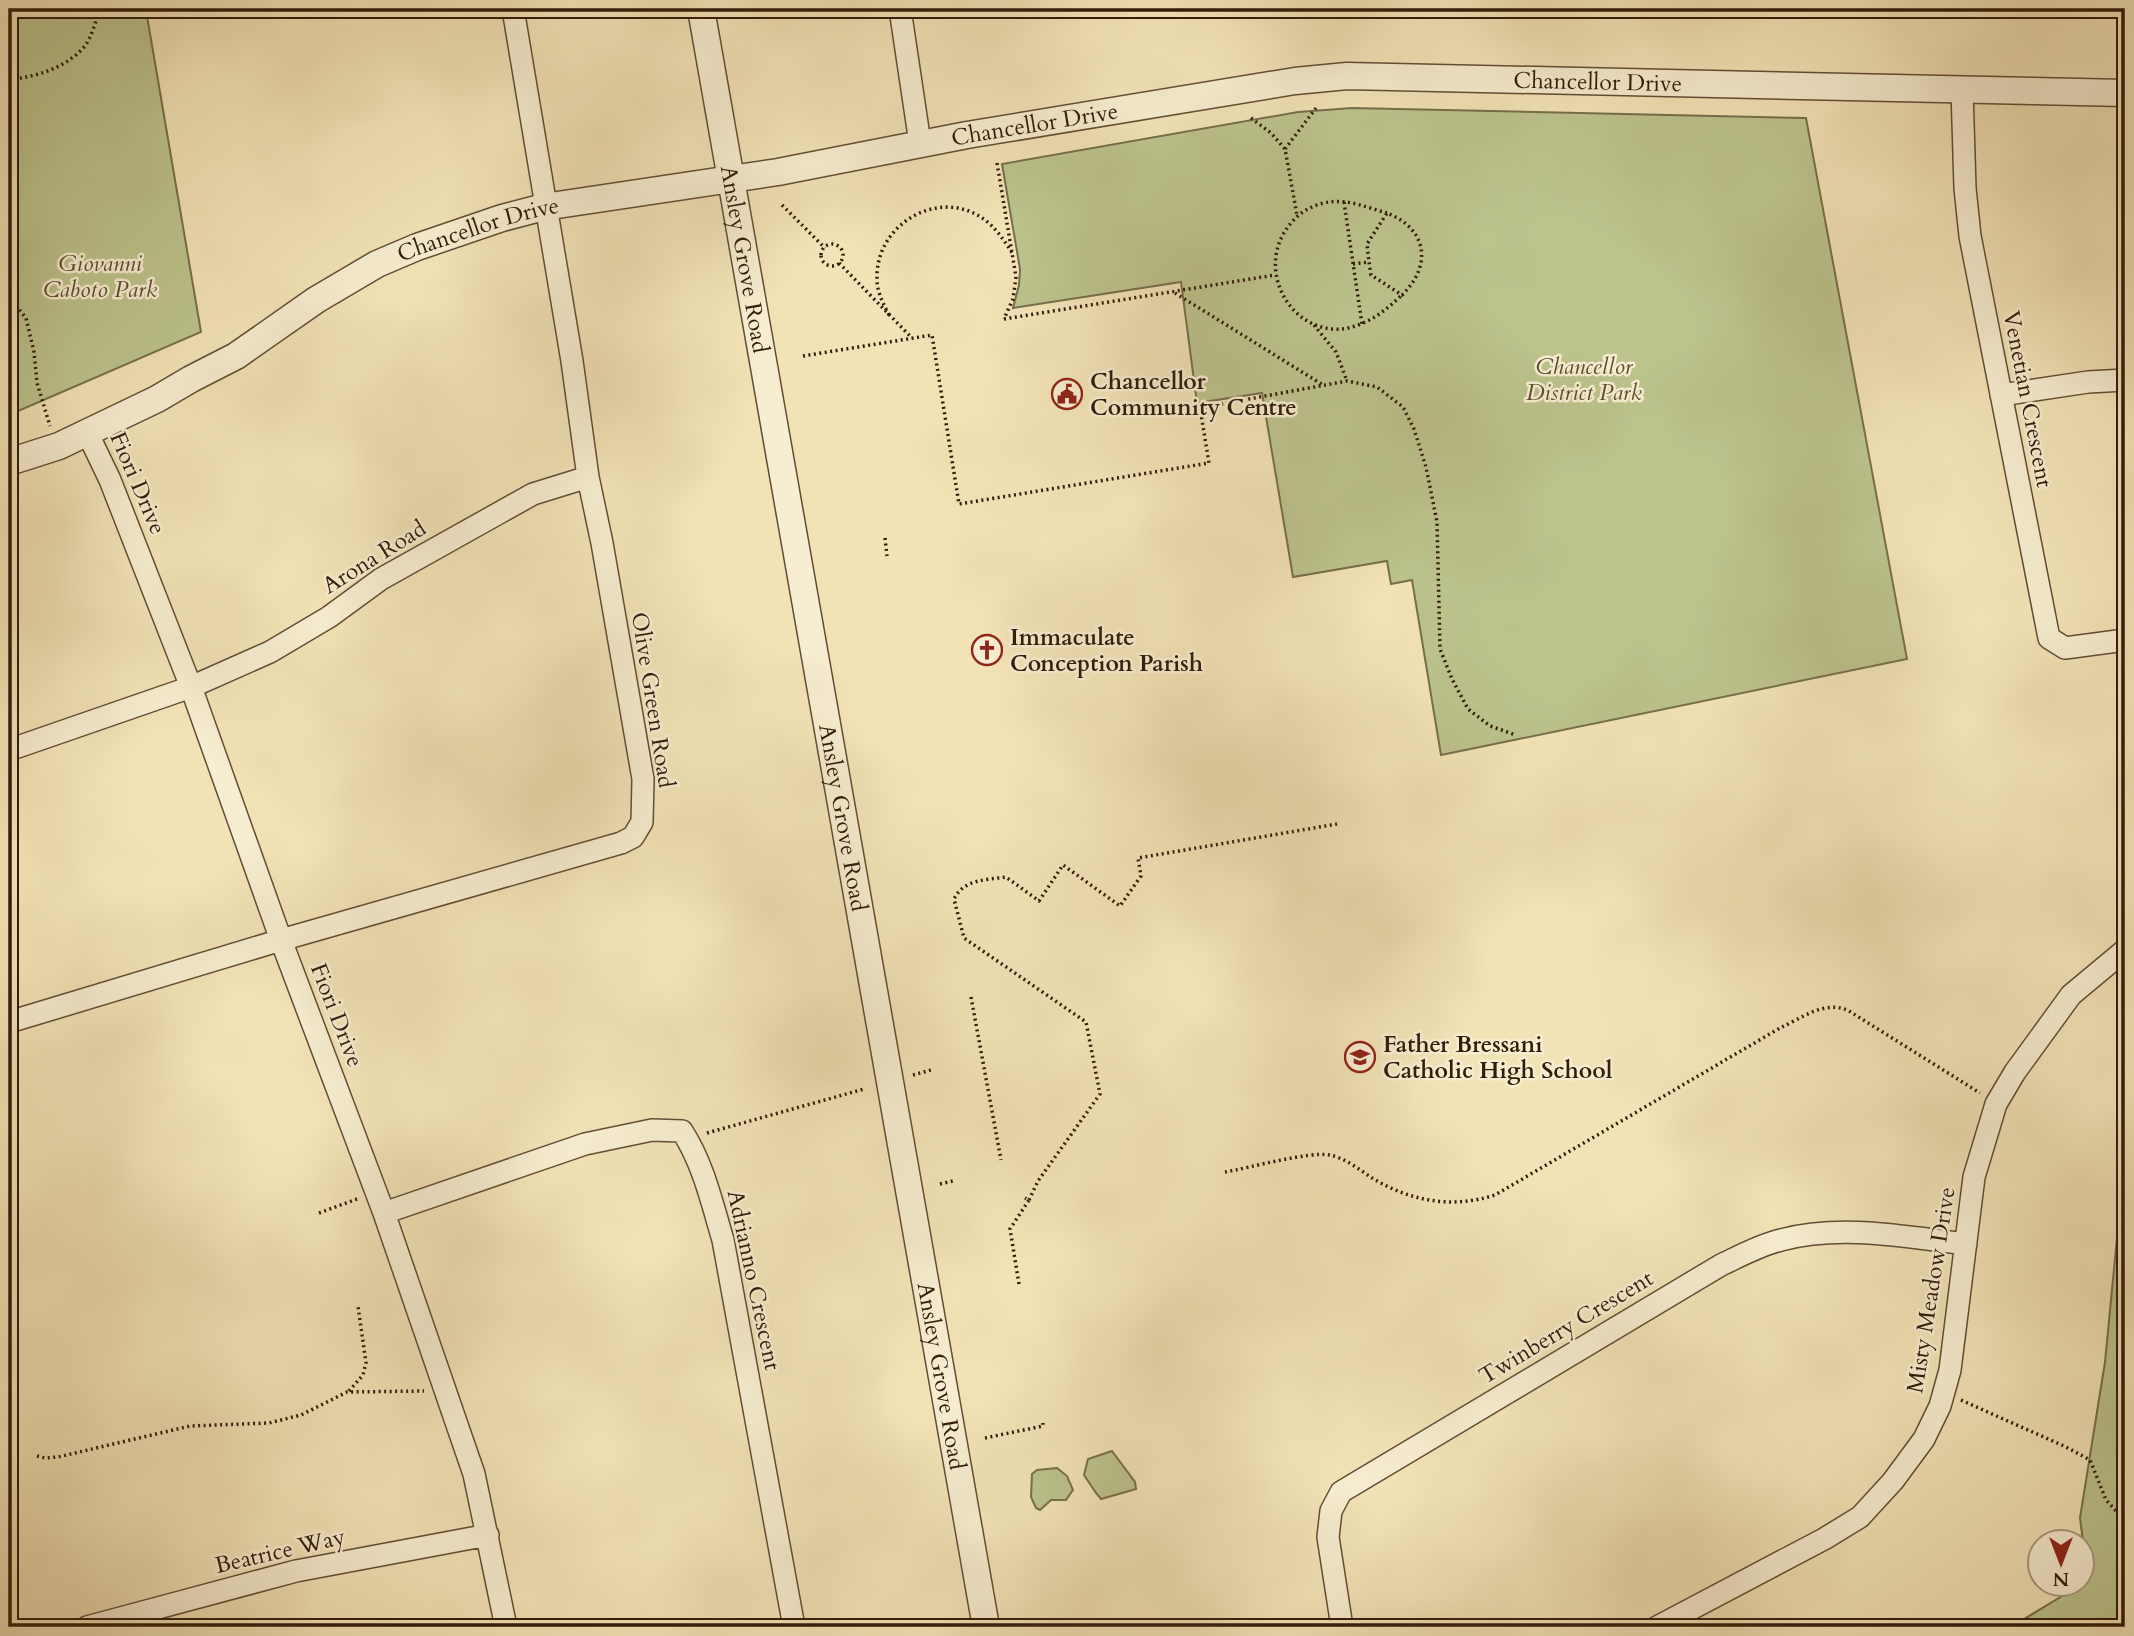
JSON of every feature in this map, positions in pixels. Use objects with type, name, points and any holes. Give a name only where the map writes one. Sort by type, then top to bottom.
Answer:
[{"type":"street","name":"Olive Green Road","points":[[9,1021],[621,843],[633,837],[642,822],[643,779],[588,477],[572,361],[544,207],[513,9]]},
{"type":"street","name":"Ansley Grove Road","points":[[701,9],[986,1627]]},
{"type":"street","points":[[900,9],[920,143]]},
{"type":"street","name":"Chancellor Drive","points":[[9,462],[59,446],[123,417],[236,356],[306,306],[377,264],[456,233],[544,207],[778,172],[920,143],[1249,88],[1347,76],[2125,93]]},
{"type":"street","name":"Venetian Crescent","points":[[1962,89],[1965,188],[1970,236],[2049,638],[2065,648],[2125,640]]},
{"type":"street","points":[[2001,395],[2088,382],[2125,380]]},
{"type":"street","name":"Fiori Drive","points":[[87,432],[110,480],[191,687],[281,940],[384,1213],[474,1474],[506,1627]]},
{"type":"street","name":"Arona Road","points":[[9,750],[191,687],[271,652],[328,617],[381,579],[533,494],[588,477]]},
{"type":"street","name":"Misty Meadow Drive","points":[[1657,1627],[1824,1539],[1860,1517],[1894,1481],[1924,1439],[1945,1393],[1950,1370],[1974,1177],[1996,1104],[2015,1072],[2071,995],[2125,950]]},
{"type":"street","name":"Adrianno Crescent","points":[[384,1213],[585,1144],[652,1130],[682,1131],[694,1149],[723,1240],[794,1627]]},
{"type":"street","name":"Twinberry Crescent","points":[[1342,1627],[1328,1537],[1331,1511],[1340,1492],[1709,1272],[1752,1250],[1809,1234],[1840,1232],[1966,1244]]},
{"type":"street","name":"Beatrice Way","points":[[86,1627],[296,1571],[488,1535]]},
{"type":"path","points":[[9,80],[39,76],[67,62],[86,44],[100,9]]},
{"type":"path","points":[[1285,149],[1315,108]]},
{"type":"path","points":[[1251,118],[1271,133],[1285,149],[1297,215]]},
{"type":"path","points":[[997,163],[1016,276],[1013,299],[1004,319],[1275,275]]},
{"type":"path","points":[[1344,202],[1362,324]]},
{"type":"path","points":[[1344,202],[1387,214],[1411,228],[1422,252],[1418,275],[1402,295],[1378,315],[1362,324],[1326,328],[1302,317],[1283,298],[1275,275],[1275,256],[1282,234],[1297,215],[1316,205],[1344,202]]},
{"type":"path","points":[[782,205],[825,248]]},
{"type":"path","points":[[888,315],[880,297],[878,262],[885,243],[898,226],[915,214],[937,207],[961,209],[985,219],[1013,254]]},
{"type":"path","points":[[1387,214],[1367,244],[1371,275],[1402,295]]},
{"type":"path","points":[[832,245],[839,248],[843,256],[839,263],[831,266],[823,261],[821,254],[825,248],[832,245]]},
{"type":"path","points":[[1353,264],[1369,262]]},
{"type":"path","points":[[839,263],[912,338]]},
{"type":"path","points":[[1173,292],[1325,386]]},
{"type":"path","points":[[9,299],[26,318],[42,402],[59,446]]},
{"type":"path","points":[[1313,324],[1336,352],[1347,381]]},
{"type":"path","points":[[803,356],[932,335],[959,504],[1209,463],[1200,408],[1347,381],[1377,387],[1403,407],[1414,429],[1426,467],[1437,522],[1440,649],[1452,679],[1468,709],[1490,726],[1517,735]]},
{"type":"path","points":[[885,538],[887,556]]},
{"type":"path","points":[[1019,1284],[1010,1229],[1038,1181],[1100,1094],[1086,1022],[964,937],[954,899],[959,889],[969,883],[1006,877],[1039,901],[1063,865],[1120,906],[1142,876],[1138,858],[1337,824]]},
{"type":"path","points":[[971,997],[1001,1160]]},
{"type":"path","points":[[1225,1172],[1328,1154],[1347,1162],[1393,1191],[1410,1196],[1461,1203],[1484,1199],[1780,1028],[1818,1010],[1831,1007],[1849,1011],[1996,1104]]},
{"type":"path","points":[[909,1076],[931,1070]]},
{"type":"path","points":[[707,1133],[864,1089]]},
{"type":"path","points":[[940,1184],[953,1181]]},
{"type":"path","points":[[319,1213],[376,1191]]},
{"type":"path","points":[[37,1456],[58,1457],[190,1426],[268,1423],[301,1415],[347,1392],[366,1370],[358,1306]]},
{"type":"path","points":[[347,1392],[419,1390],[447,1395]]},
{"type":"path","points":[[1945,1393],[2090,1460],[2106,1500],[2118,1513],[2125,1516]]},
{"type":"path","points":[[985,1438],[1043,1426],[1043,1423]]},
{"type":"green space","name":"Giovanni Caboto Park","points":[[9,9],[150,9],[147,16],[201,332],[9,415]]},
{"type":"green space","name":"Chancellor District Park","points":[[1352,108],[1806,118],[1907,659],[1441,755],[1412,580],[1391,584],[1387,561],[1293,577],[1262,393],[1197,403],[1181,282],[1013,308],[1020,269],[1002,164],[1298,112]]},
{"type":"green space","points":[[2125,1180],[2125,1627],[2011,1627],[2059,1598],[2096,1598],[2096,1528],[2081,1528],[2080,1518],[2105,1362],[2122,1186]]},
{"type":"green space","points":[[1112,1451],[1135,1482],[1136,1489],[1101,1499],[1084,1475],[1088,1459]]},
{"type":"green space","points":[[1057,1468],[1067,1476],[1073,1490],[1066,1500],[1051,1500],[1040,1510],[1036,1508],[1031,1497],[1032,1474],[1037,1470]]},
{"type":"place","name":"Chancellor Community Centre","points":[[1067,394]]},
{"type":"place","name":"Immaculate Conception Parish","points":[[987,650]]},
{"type":"place","name":"Father Bressani Catholic High School","points":[[1360,1057]]}]
